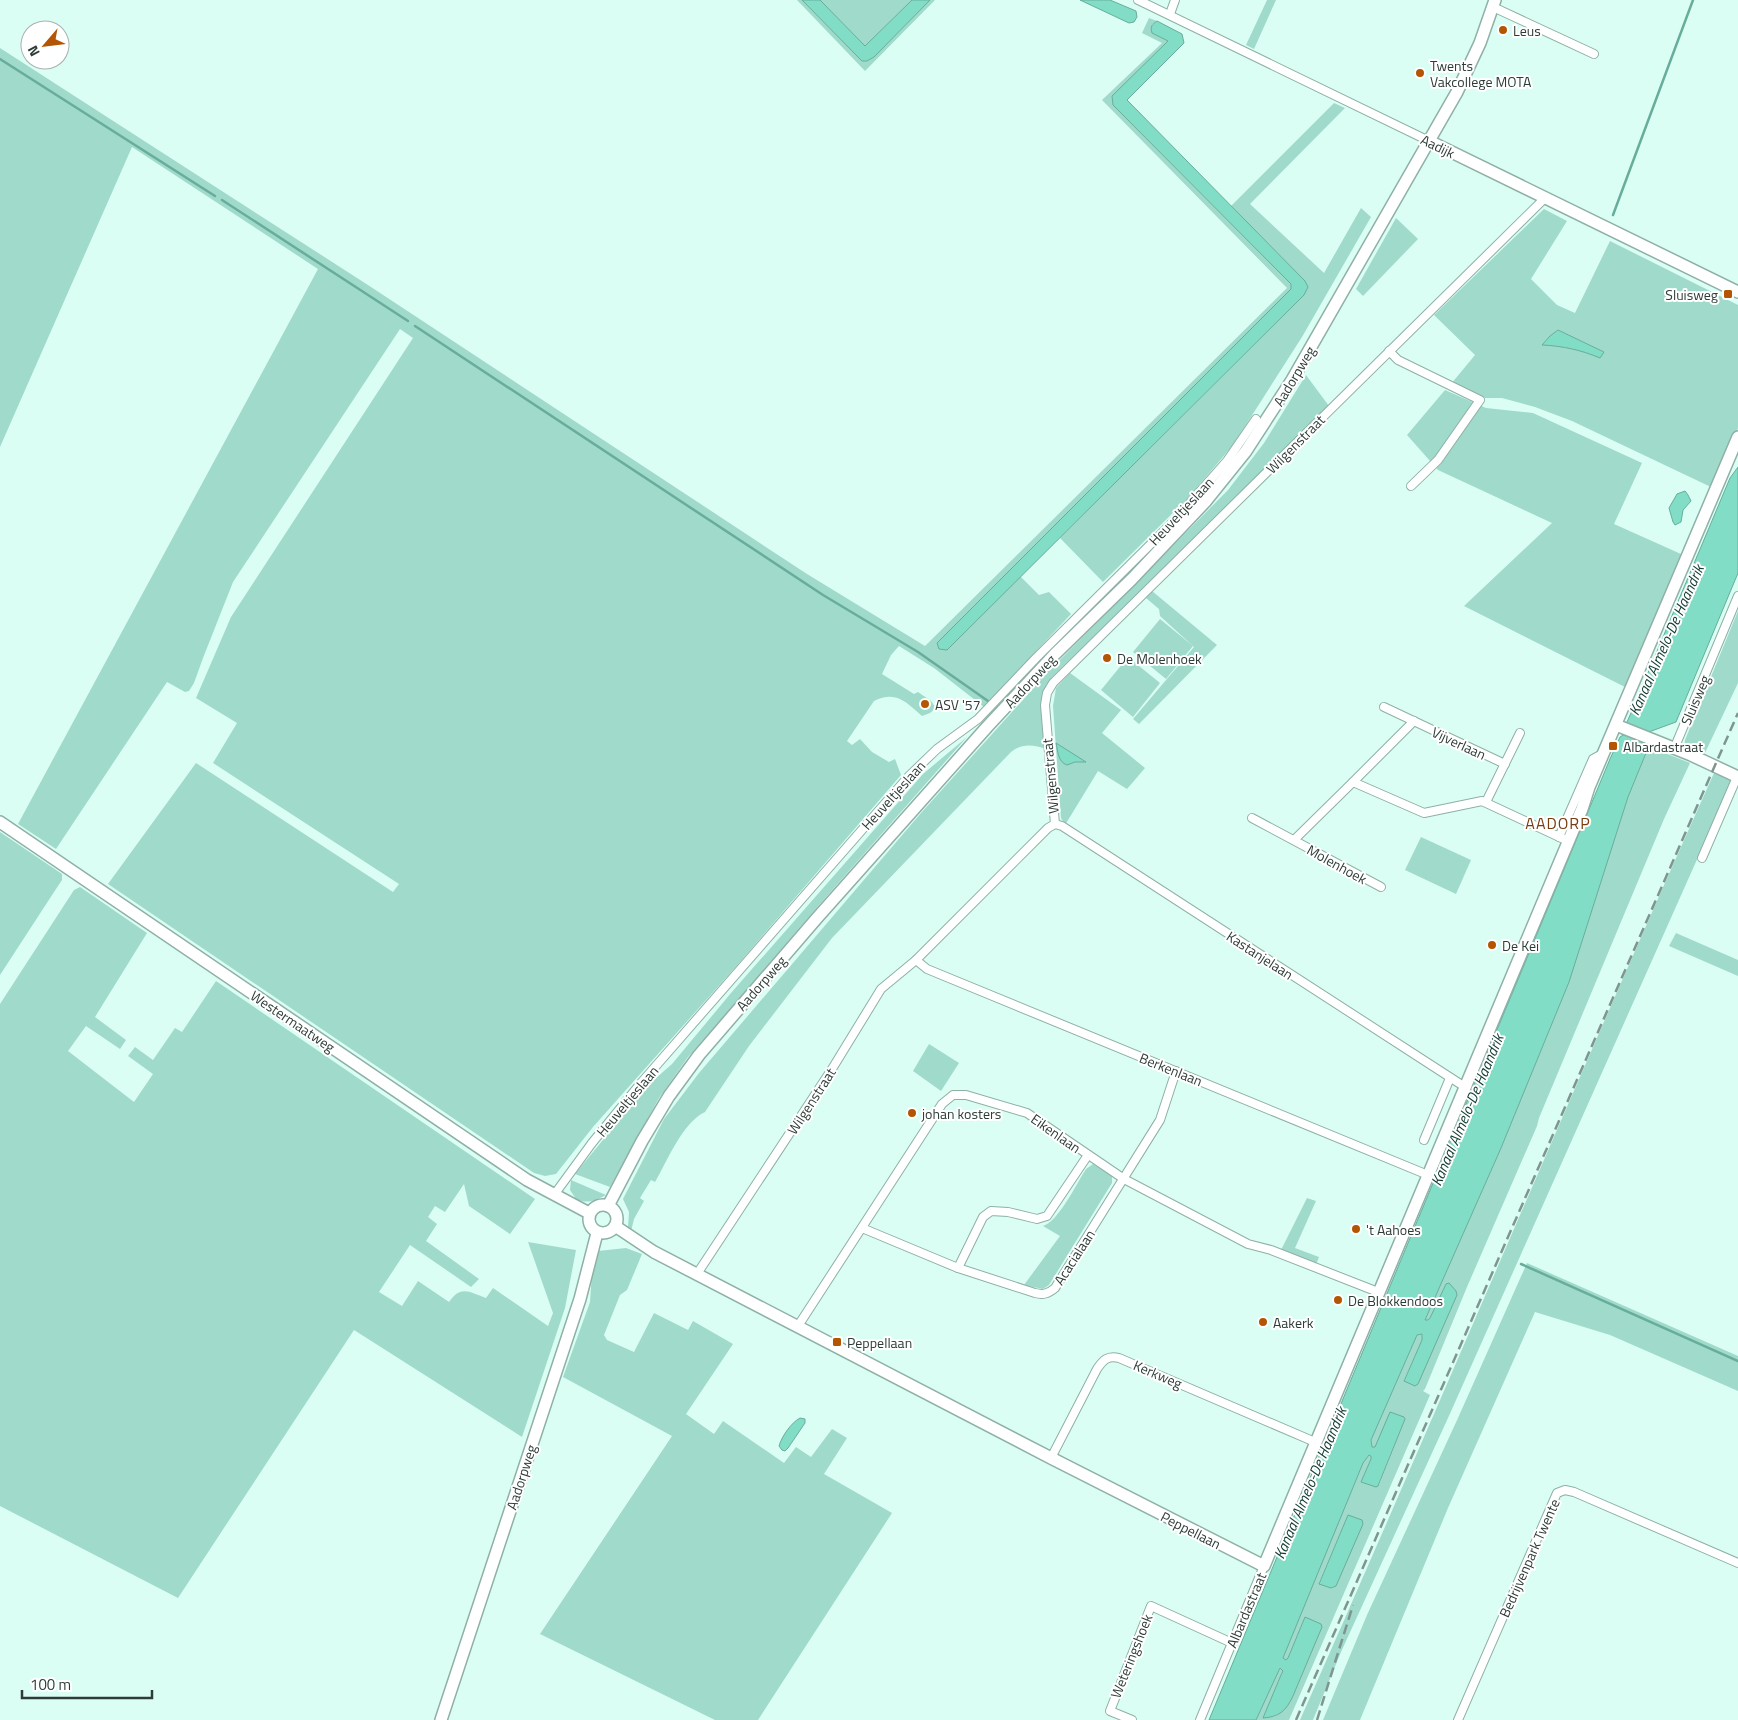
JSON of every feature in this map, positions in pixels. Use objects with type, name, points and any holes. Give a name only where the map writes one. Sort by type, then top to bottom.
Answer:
[{"type":"street","name":"Aadijk","points":[[1138,0],[1738,292]]},
{"type":"street","points":[[1170,14],[1175,0]]},
{"type":"street","points":[[1494,4],[1594,54]]},
{"type":"street","name":"Aadorpweg","points":[[608,1206],[668,1096],[699,1055],[817,918],[987,727],[1054,654],[1132,579],[1205,502],[1246,452],[1292,380],[1429,142],[1467,72],[1494,4]]},
{"type":"street","name":"Wilgenstraat","points":[[697,1274],[832,1069],[881,989],[916,960],[1048,828],[1055,824],[1045,705],[1047,692],[1053,683],[1545,198]]},
{"type":"street","points":[[1389,351],[1398,360],[1480,400],[1438,460],[1411,486]]},
{"type":"street","name":"Heuveltjeslaan","points":[[554,1195],[592,1143],[641,1083],[909,776],[930,755],[978,718],[1174,522],[1227,460],[1256,419]]},
{"type":"street","name":"Albardastraat","points":[[1200,1720],[1465,1087],[1563,839],[1604,753],[1738,437]]},
{"type":"street","name":"Sluisweg","points":[[1674,749],[1738,596]]},
{"type":"street","name":"Vijverlaan","points":[[1384,707],[1505,764]]},
{"type":"street","points":[[1414,721],[1353,782],[1424,813],[1482,801],[1486,802],[1563,839]]},
{"type":"street","points":[[1616,725],[1738,777],[1702,858]]},
{"type":"street","points":[[1486,802],[1520,733]]},
{"type":"street","name":"Molenhoek","points":[[1294,840],[1353,782]]},
{"type":"street","name":"Molenhoek","points":[[1252,818],[1381,887]]},
{"type":"street","name":"Westermaatweg","points":[[0,822],[527,1180],[589,1213]]},
{"type":"street","name":"Kastanjelaan","points":[[1055,824],[1062,826],[1465,1087]]},
{"type":"street","name":"Berkenlaan","points":[[916,960],[927,969],[1428,1175]]},
{"type":"street","name":"Acacialaan","points":[[862,1228],[958,1268],[1034,1293],[1050,1292],[1055,1288],[1160,1120],[1176,1071]]},
{"type":"street","points":[[1424,1140],[1450,1078]]},
{"type":"street","name":"Eikenlaan","points":[[798,1326],[942,1104],[953,1095],[966,1095],[1027,1113],[1088,1156],[1124,1178],[1248,1244],[1271,1250],[1378,1292]]},
{"type":"street","points":[[958,1268],[983,1217],[991,1210],[1036,1219],[1048,1216],[1088,1156]]},
{"type":"street","points":[[601,1204],[608,1206],[616,1214],[617,1221],[615,1226],[610,1232],[604,1234],[597,1233],[589,1225],[589,1213],[594,1207],[601,1204]]},
{"type":"street","name":"Peppellaan","points":[[615,1226],[654,1252],[1264,1566]]},
{"type":"street","name":"Aadorpweg","points":[[441,1720],[580,1299],[597,1233]]},
{"type":"street","name":"Kerkweg","points":[[1051,1458],[1097,1369],[1104,1360],[1112,1356],[1128,1361],[1315,1442]]},
{"type":"street","name":"Bedrijvenpark Twente","points":[[1458,1720],[1557,1493],[1565,1490],[1574,1492],[1738,1563]]},
{"type":"street","name":"Weteringshoek","points":[[1132,1720],[1110,1711],[1151,1606],[1232,1643]]},
{"type":"shaded area","points":[[797,0],[802,0],[862,61],[867,61],[874,57],[930,0],[935,0],[865,71]]},
{"type":"shaded area","points":[[820,0],[912,0],[865,46]]},
{"type":"shaded area","points":[[1267,0],[1276,0],[1254,49],[1246,45]]},
{"type":"shaded area","points":[[1149,18],[1157,21],[1152,25],[1169,41],[1112,96],[1113,105],[1291,284],[1291,289],[947,650],[1020,576],[1039,595],[1049,592],[1071,614],[984,707],[934,668],[899,646],[891,655],[882,674],[914,694],[918,692],[931,701],[936,708],[922,716],[900,699],[895,697],[882,698],[874,701],[847,741],[852,745],[860,739],[872,752],[889,762],[895,759],[901,775],[739,963],[593,1127],[556,1174],[545,1176],[534,1173],[108,884],[196,763],[393,892],[399,884],[213,763],[237,723],[196,698],[231,617],[413,338],[400,329],[233,582],[194,683],[189,691],[185,692],[167,682],[56,849],[18,824],[318,269],[132,147],[0,447],[0,48],[20,61],[20,70],[34,70],[371,287],[807,574],[925,646],[1287,288],[1102,100],[1162,43],[1142,33]]},
{"type":"shaded area","points":[[1334,103],[1345,108],[1250,204],[1324,273],[1361,208],[1371,217],[1302,337],[1233,445],[1189,497],[1103,582],[1060,538],[1304,295],[1305,281],[1231,206]]},
{"type":"shaded area","points":[[1544,209],[1567,221],[1531,279],[1557,305],[1575,313],[1610,241],[1738,305],[1738,428],[1713,488],[1572,421],[1535,407],[1502,398],[1485,398],[1451,384],[1475,355],[1434,315]],"holes":[[[1558,330],[1604,352],[1589,351],[1543,344]]]},
{"type":"shaded area","points":[[1396,218],[1418,239],[1363,296],[1356,289]]},
{"type":"shaded area","points":[[1306,375],[1329,406],[1052,677],[1046,689],[1046,749],[1028,746],[1019,747],[1011,752],[832,938],[749,1046],[705,1112],[689,1124],[682,1133],[655,1182],[651,1180],[640,1198],[644,1201],[634,1219],[631,1231],[628,1228],[629,1212],[623,1199],[664,1119],[699,1073],[921,813],[1048,672],[1228,490],[1264,443]]},
{"type":"shaded area","points":[[1445,390],[1486,408],[1533,413],[1642,463],[1614,524],[1681,554],[1625,687],[1464,606],[1552,523],[1438,470],[1407,435]]},
{"type":"shaded area","points":[[1152,591],[1217,645],[1139,724],[1133,719],[1194,647],[1160,616],[1159,609],[1146,598]]},
{"type":"shaded area","points":[[1738,611],[1738,683],[1704,755],[1684,746],[1685,740]]},
{"type":"shaded area","points":[[1160,619],[1193,646],[1166,679],[1133,652]]},
{"type":"shaded area","points":[[1128,657],[1160,683],[1133,717],[1101,690]]},
{"type":"shaded area","points":[[1070,673],[1121,710],[1102,733],[1145,768],[1127,789],[1098,771],[1065,825],[1061,818],[1053,706],[1056,688]]},
{"type":"shaded area","points":[[967,737],[688,1057],[659,1098],[610,1187],[575,1174],[648,1085],[672,1064],[731,993],[923,774]]},
{"type":"shaded area","points":[[1645,745],[1690,763],[1664,819],[1537,1126],[1423,1391],[1430,1395],[1289,1720],[1256,1720],[1280,1668],[1283,1671],[1263,1718],[1276,1716],[1293,1696],[1322,1626],[1304,1619],[1286,1660],[1283,1658],[1285,1650],[1363,1463],[1369,1455],[1371,1459],[1361,1482],[1379,1485],[1405,1419],[1404,1417],[1375,1447],[1372,1447],[1371,1440],[1417,1335],[1422,1334],[1422,1340],[1404,1380],[1418,1383],[1457,1295],[1446,1284],[1430,1318],[1425,1320],[1501,1148],[1569,982],[1628,797],[1646,753]],"holes":[[[1348,1515],[1336,1586],[1332,1588],[1319,1583]]]},
{"type":"shaded area","points":[[1714,773],[1732,781],[1448,1418],[1341,1652],[1313,1720],[1300,1720],[1610,1009]]},
{"type":"shaded area","points":[[0,832],[62,874],[62,880],[0,975]]},
{"type":"shaded area","points":[[1421,837],[1471,860],[1456,894],[1405,870]]},
{"type":"shaded area","points":[[80,887],[147,933],[95,1017],[126,1040],[120,1049],[86,1026],[68,1051],[134,1102],[153,1074],[128,1056],[135,1047],[153,1060],[175,1028],[182,1032],[216,981],[535,1199],[510,1234],[469,1206],[464,1184],[445,1212],[435,1206],[428,1217],[437,1224],[426,1241],[479,1279],[471,1287],[410,1245],[379,1292],[402,1306],[418,1281],[449,1302],[457,1293],[466,1291],[486,1298],[493,1288],[548,1326],[553,1313],[528,1242],[576,1250],[565,1308],[522,1437],[354,1330],[178,1598],[0,1506],[0,1004],[74,890]]},
{"type":"shaded area","points":[[1676,933],[1738,960],[1738,976],[1669,946]]},
{"type":"shaded area","points":[[929,1044],[959,1063],[941,1091],[913,1071]]},
{"type":"shaded area","points":[[1093,1164],[1112,1176],[1112,1183],[1049,1285],[1043,1289],[1024,1285],[1060,1236],[1043,1226],[1049,1223],[1061,1210],[1086,1169]]},
{"type":"shaded area","points":[[571,1180],[606,1195],[591,1201],[576,1199],[570,1190]]},
{"type":"shaded area","points":[[1307,1198],[1316,1201],[1295,1248],[1319,1257],[1316,1265],[1281,1250]]},
{"type":"shaded area","points":[[626,1248],[642,1254],[627,1290],[620,1295],[604,1335],[607,1340],[634,1352],[654,1313],[688,1330],[693,1321],[733,1344],[686,1414],[714,1434],[723,1421],[784,1463],[796,1447],[811,1457],[832,1429],[847,1438],[824,1474],[892,1513],[758,1720],[715,1720],[540,1634],[672,1436],[563,1377],[590,1302],[592,1272],[598,1251]]},
{"type":"shaded area","points":[[1527,1263],[1738,1356],[1738,1391],[1610,1335],[1535,1312],[1448,1508],[1360,1720],[1323,1720],[1367,1615]]},
{"type":"water","points":[[802,0],[820,0],[865,46],[912,0],[930,0],[874,57],[867,61],[862,61]]},
{"type":"water","points":[[1080,0],[1110,0],[1136,11],[1137,17],[1134,22],[1129,23]]},
{"type":"water","points":[[1157,21],[1182,34],[1184,43],[1127,100],[1305,281],[1308,287],[1304,295],[947,650],[939,649],[937,643],[1291,289],[1291,284],[1113,105],[1112,96],[1168,41],[1152,33],[1152,26]]},
{"type":"water","points":[[1558,330],[1604,352],[1600,358],[1572,349],[1542,345]]},
{"type":"water","name":"Kanaal Almelo-De Haandrik","points":[[1738,467],[1738,573],[1676,722],[1646,733],[1642,743],[1645,745],[1646,753],[1628,797],[1569,982],[1501,1148],[1425,1320],[1430,1318],[1446,1284],[1449,1283],[1457,1295],[1418,1384],[1415,1386],[1404,1381],[1422,1340],[1422,1334],[1417,1335],[1371,1440],[1372,1447],[1375,1447],[1390,1412],[1404,1417],[1405,1419],[1378,1486],[1361,1482],[1371,1459],[1369,1455],[1363,1463],[1283,1658],[1286,1660],[1288,1658],[1305,1617],[1321,1624],[1322,1627],[1293,1696],[1288,1706],[1278,1715],[1263,1718],[1283,1671],[1280,1668],[1256,1720],[1209,1720],[1610,759],[1620,737],[1625,734],[1629,726],[1627,722],[1730,478]]},
{"type":"water","points":[[1685,491],[1691,501],[1683,510],[1681,522],[1675,525],[1669,508],[1677,494]]},
{"type":"water","points":[[1056,743],[1086,762],[1064,764],[1059,756]]},
{"type":"water","points":[[800,1418],[805,1419],[805,1423],[788,1448],[785,1451],[782,1450],[779,1446],[782,1438],[790,1426]]},
{"type":"water","points":[[1348,1515],[1362,1520],[1363,1524],[1336,1586],[1331,1588],[1319,1584]]},
{"type":"waterway","points":[[1613,215],[1693,0]]},
{"type":"waterway","points":[[0,59],[215,196]]},
{"type":"waterway","points":[[222,200],[408,321]]},
{"type":"waterway","points":[[415,326],[823,595],[918,652],[988,701]]},
{"type":"waterway","points":[[1521,1264],[1738,1361]]},
{"type":"railway","points":[[1296,1720],[1738,713]]},
{"type":"railway","points":[[1317,1720],[1353,1605]]},
{"type":"place","name":"Leus","points":[[1503,30]]},
{"type":"place","name":"Twents Vakcollege MOTA","points":[[1420,73]]},
{"type":"place","name":"Sluisweg","points":[[1728,294]]},
{"type":"place","name":"De Molenhoek","points":[[1107,658]]},
{"type":"place","name":"ASV '57","points":[[925,704]]},
{"type":"place","name":"Albardastraat","points":[[1613,746]]},
{"type":"place","name":"De Kei","points":[[1492,945]]},
{"type":"place","name":"johan kosters","points":[[912,1113]]},
{"type":"place","name":"'t Aahoes","points":[[1356,1229]]},
{"type":"place","name":"De Blokkendoos","points":[[1338,1300]]},
{"type":"place","name":"Aakerk","points":[[1263,1322]]},
{"type":"place","name":"Peppellaan","points":[[837,1342]]},
{"type":"district","name":"AADORP","points":[[1558,823]]}]
